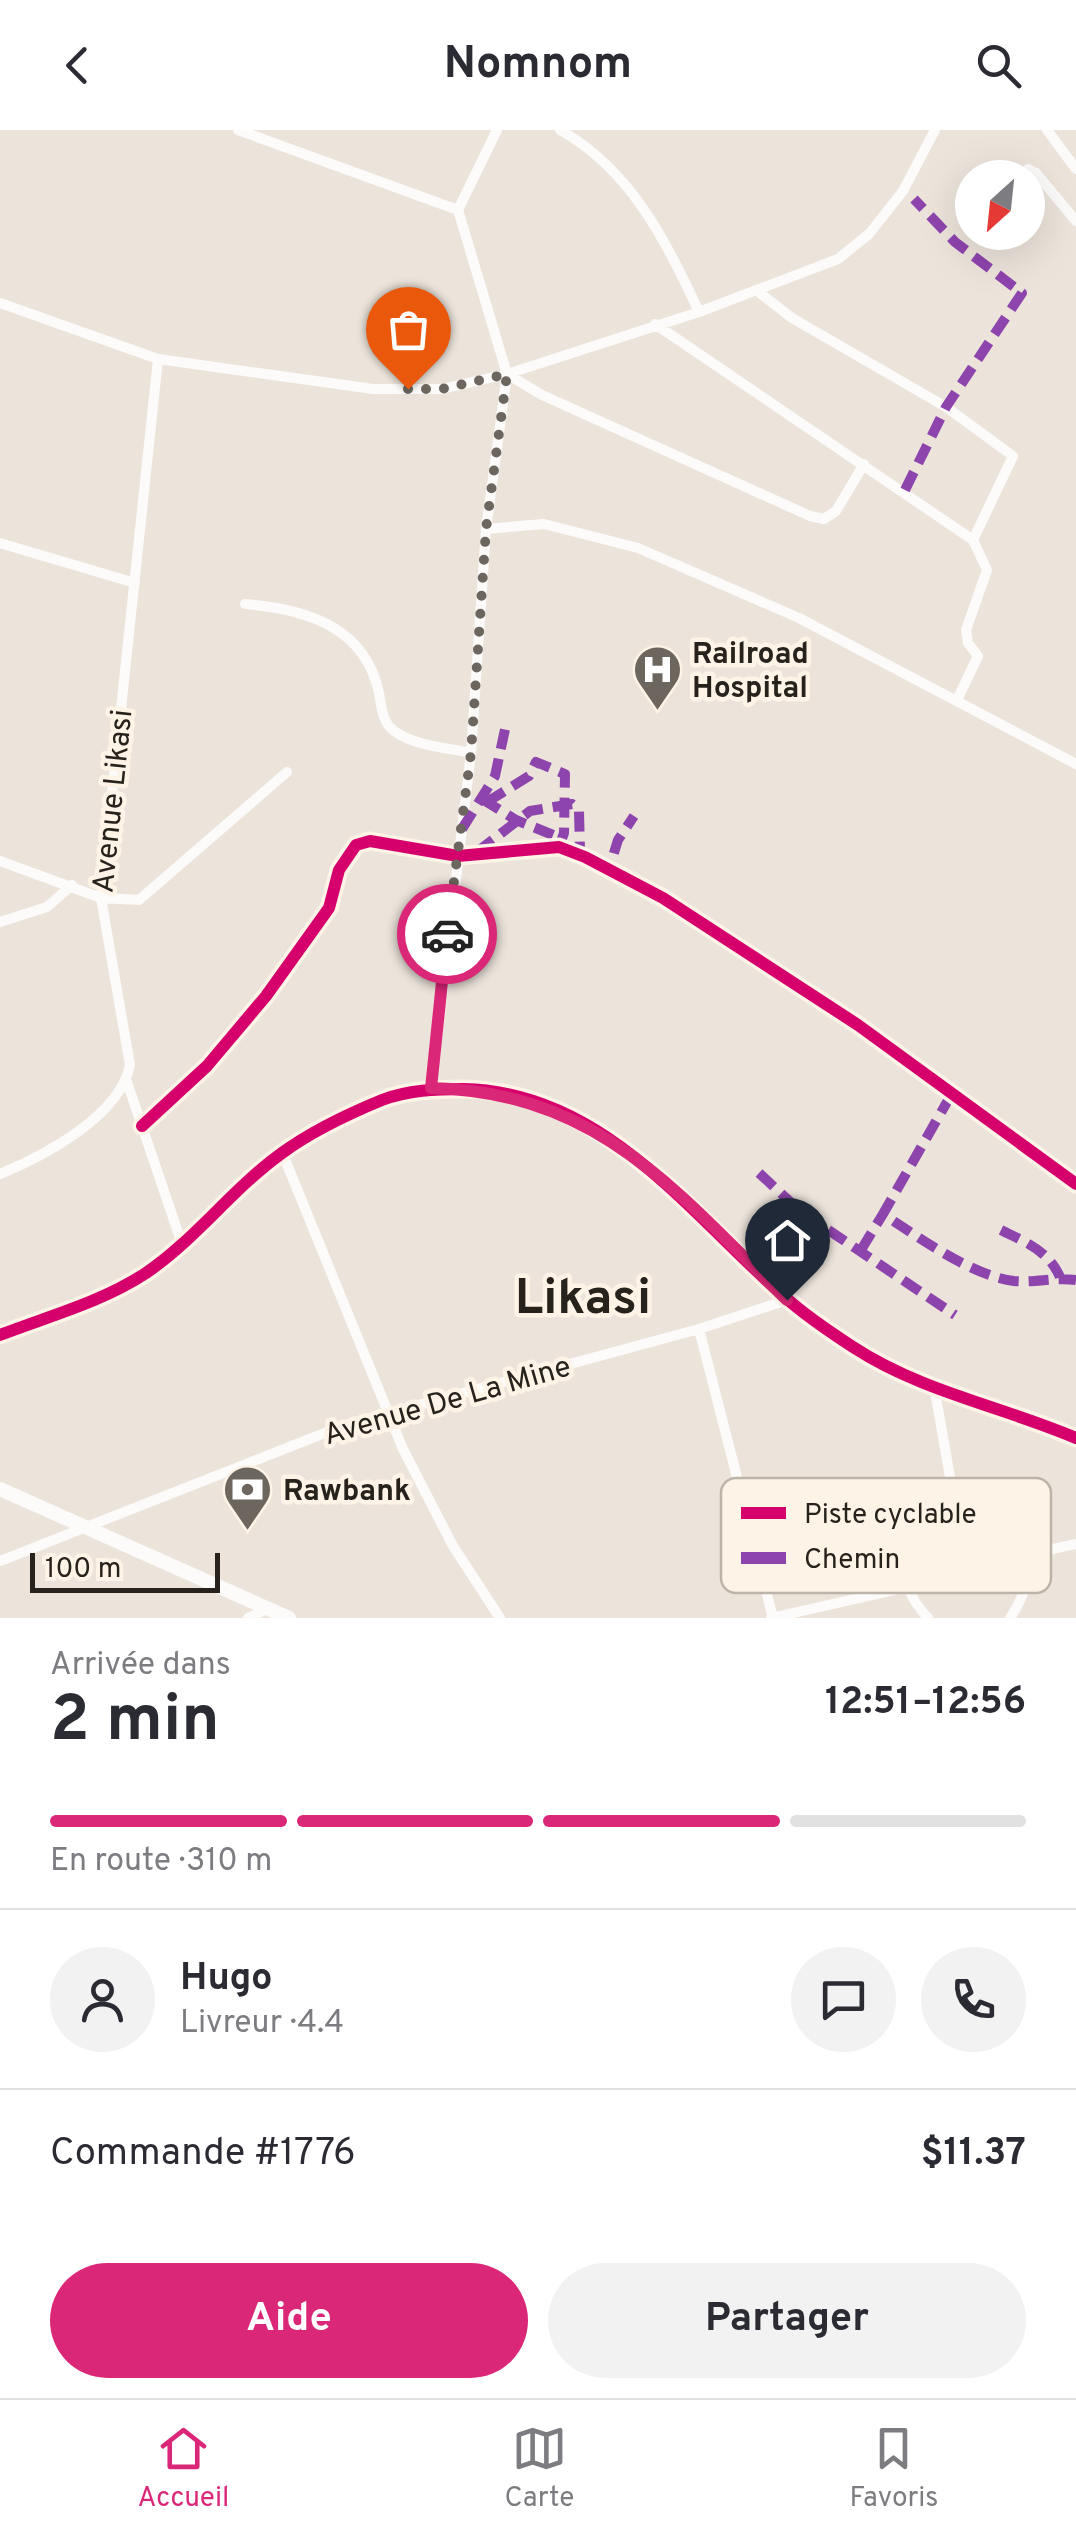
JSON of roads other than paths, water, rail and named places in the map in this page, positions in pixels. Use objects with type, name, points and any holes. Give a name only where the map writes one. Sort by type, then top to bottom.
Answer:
[{"type":"main road","points":[[0,1489],[289,1618]]},
{"type":"street","points":[[238,130],[458,210]]},
{"type":"street","points":[[431,1088],[471,753],[486,529],[507,374],[458,210],[497,130]]},
{"type":"street","points":[[560,130],[595,152],[648,214],[664,236],[698,312]]},
{"type":"street","points":[[0,302],[158,359],[373,389],[442,389],[507,374],[698,312],[838,259],[869,234],[903,190],[935,130]]},
{"type":"street","points":[[1047,130],[1076,169]]},
{"type":"street","points":[[1045,183],[1076,221]]},
{"type":"street","points":[[756,290],[792,318],[946,407],[1013,456],[973,540]]},
{"type":"street","points":[[655,324],[973,540],[987,570],[966,630],[968,642],[978,656],[957,700]]},
{"type":"street","name":"Avenue Likasi","points":[[158,359],[101,898],[130,1065],[127,1082],[182,1244]]},
{"type":"street","points":[[507,374],[542,395],[810,516],[824,519],[836,511],[864,464]]},
{"type":"street","points":[[486,529],[544,524],[638,548],[799,618],[1076,764]]},
{"type":"street","points":[[0,543],[136,583]]},
{"type":"street","points":[[245,604],[295,608],[350,637],[366,654],[383,718],[396,733],[471,753]]},
{"type":"street","points":[[0,861],[72,884],[101,898],[139,900],[287,772]]},
{"type":"street","points":[[142,1126],[206,1066],[266,996],[329,908],[339,870],[356,844],[388,843],[458,856],[559,847],[609,869],[858,1024],[1076,1184]]},
{"type":"street","points":[[0,922],[47,906],[72,884]]},
{"type":"street","points":[[0,1174],[68,1140],[127,1082]]},
{"type":"street","points":[[0,1335],[110,1294],[182,1244],[282,1152],[370,1106],[431,1088],[500,1093],[548,1106],[595,1130],[678,1194],[787,1300],[852,1346],[935,1391],[1076,1438]]},
{"type":"street","points":[[282,1152],[428,1503],[500,1618]]},
{"type":"street","name":"Avenue De La Mine","points":[[0,1561],[390,1410],[699,1329],[787,1300]]},
{"type":"street","points":[[699,1329],[737,1478]]},
{"type":"street","points":[[935,1391],[950,1478]]},
{"type":"street","points":[[1051,1550],[1076,1544]]},
{"type":"street","points":[[766,1593],[772,1618],[881,1593]]},
{"type":"street","points":[[911,1593],[928,1618]]},
{"type":"street","points":[[1010,1618],[1027,1593]]},
{"type":"street","points":[[248,1618],[267,1609]]},
{"type":"place","name":"Railroad Hospital","points":[[657,712]]},
{"type":"place","name":"Rawbank","points":[[248,1532]]},
{"type":"district","name":"Likasi","points":[[583,1295]]}]
